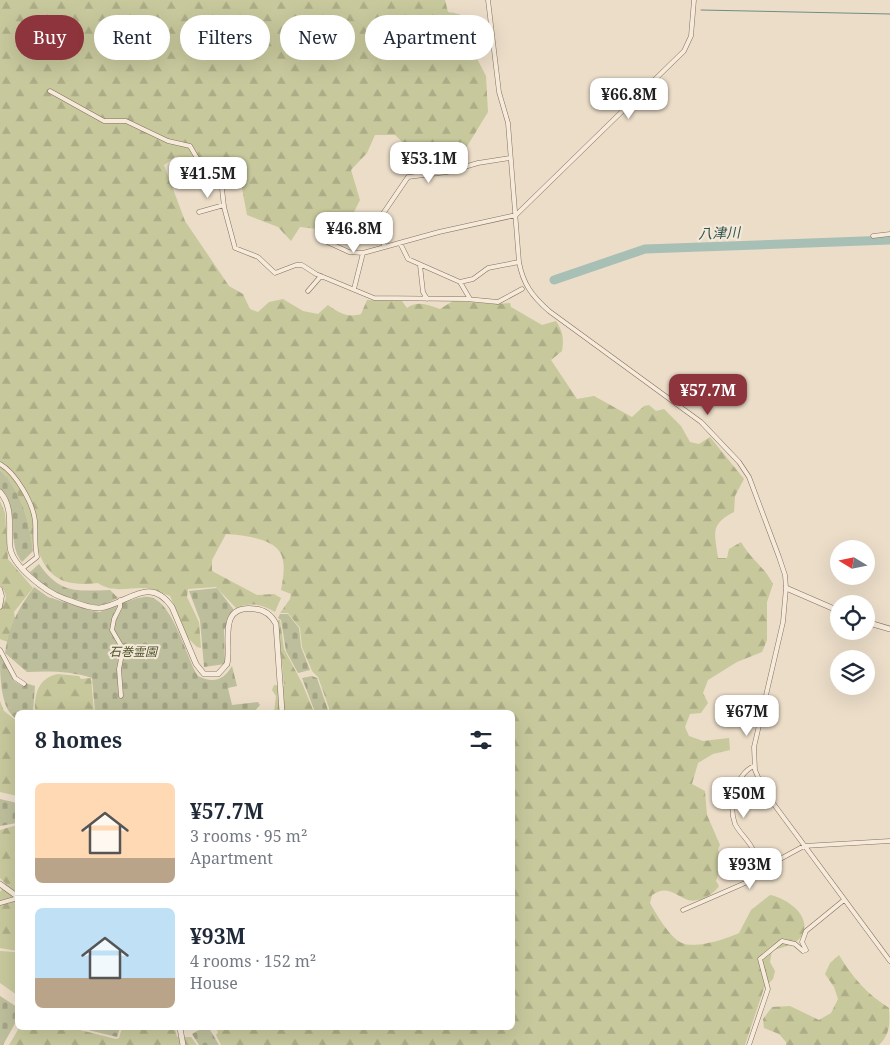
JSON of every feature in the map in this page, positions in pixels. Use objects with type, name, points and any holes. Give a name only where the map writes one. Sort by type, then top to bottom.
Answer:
[{"type":"street","points":[[488,0],[499,92],[508,123],[519,262],[525,283],[537,300],[701,422],[746,470],[780,557],[786,588],[784,622],[754,747],[754,766],[764,791],[890,961]]},
{"type":"street","points":[[326,241],[348,252],[364,254],[384,246],[516,216],[684,51],[691,36],[694,0]]},
{"type":"street","points":[[50,91],[104,121],[126,122],[168,141],[190,146],[197,158],[221,179],[224,205],[235,248],[258,257],[275,273],[296,265],[374,298],[470,299],[498,302],[522,289]]},
{"type":"street","points":[[384,246],[378,221],[389,208],[404,180],[411,175],[433,174],[510,158]]},
{"type":"street","points":[[397,165],[400,160],[433,174]]},
{"type":"street","points":[[199,212],[224,205]]},
{"type":"street","points":[[874,236],[890,234]]},
{"type":"street","points":[[400,243],[408,259],[460,282],[473,279],[488,268],[519,262]]},
{"type":"street","points":[[354,289],[364,254]]},
{"type":"street","points":[[420,265],[423,292],[427,299]]},
{"type":"street","points":[[308,291],[321,276]]},
{"type":"street","points":[[460,282],[470,299]]},
{"type":"street","points":[[0,464],[8,469],[21,489],[35,519],[34,540],[37,557],[23,568]]},
{"type":"street","points":[[0,492],[10,512],[10,549],[14,558],[42,588],[62,598],[95,608],[102,608],[145,591],[155,592],[166,600],[199,670],[211,675],[224,671],[227,664],[227,629],[233,615],[245,608],[263,611],[276,624],[282,710]]},
{"type":"street","points":[[786,588],[830,607]]},
{"type":"street","points":[[0,589],[2,596],[0,607]]},
{"type":"street","points":[[120,600],[120,607],[114,619],[112,630],[123,649],[119,669],[121,696]]},
{"type":"street","points":[[875,625],[890,629]]},
{"type":"street","points":[[0,650],[15,678],[24,684]]},
{"type":"street","points":[[754,766],[745,770],[737,786],[732,813],[738,830],[752,847],[760,866],[764,869]]},
{"type":"street","points":[[683,910],[752,880],[761,874],[764,869],[804,846],[890,841]]},
{"type":"street","points":[[0,884],[15,896]]},
{"type":"street","points":[[0,903],[15,899]]},
{"type":"street","points":[[749,1045],[768,989],[760,959],[782,941],[795,944],[803,951],[806,950],[802,938],[806,931],[844,900]]},
{"type":"street","points":[[180,1030],[183,1045]]},
{"type":"green space","points":[[0,0],[445,0],[448,12],[460,15],[365,15],[365,60],[478,60],[486,76],[488,112],[463,153],[450,169],[430,166],[413,154],[395,135],[375,135],[367,153],[351,170],[360,200],[354,212],[337,215],[317,229],[300,227],[291,241],[278,227],[247,215],[242,188],[225,181],[207,161],[175,157],[164,165],[185,221],[229,286],[243,294],[250,309],[258,312],[269,302],[283,299],[303,311],[318,314],[328,305],[348,315],[361,314],[367,300],[402,301],[407,308],[419,304],[440,309],[453,301],[510,303],[511,307],[542,325],[556,321],[562,335],[563,346],[562,351],[551,360],[577,399],[594,396],[632,417],[644,406],[649,405],[656,411],[664,409],[681,426],[690,442],[699,444],[710,437],[744,479],[735,496],[734,512],[717,526],[715,536],[718,558],[727,558],[729,549],[741,542],[773,584],[767,602],[767,640],[762,652],[737,662],[708,680],[703,693],[708,703],[701,713],[690,714],[685,727],[689,736],[703,741],[729,738],[730,750],[713,754],[698,763],[692,784],[705,791],[707,815],[720,845],[718,849],[722,864],[716,881],[719,886],[709,895],[692,901],[670,892],[662,891],[652,895],[650,903],[673,937],[688,945],[711,942],[739,933],[751,910],[770,895],[784,900],[797,910],[804,922],[804,930],[801,937],[792,944],[772,951],[770,962],[775,971],[773,979],[764,988],[745,1045],[221,1045],[216,1035],[218,1032],[216,1030],[515,1030],[515,710],[329,710],[318,677],[312,671],[302,647],[300,628],[288,613],[280,613],[290,599],[291,594],[281,590],[284,572],[283,558],[272,544],[256,538],[226,534],[212,560],[212,571],[257,595],[274,594],[281,598],[275,612],[256,605],[236,608],[216,587],[188,589],[187,597],[199,622],[201,648],[197,647],[188,638],[170,596],[145,588],[118,589],[104,587],[98,583],[85,584],[65,581],[57,578],[50,572],[39,554],[35,542],[33,551],[27,518],[19,498],[8,479],[0,470]]},
{"type":"green space","points":[[0,470],[14,488],[27,518],[33,551],[22,562],[14,545],[10,506],[7,497],[0,489]]},
{"type":"green space","points":[[0,501],[5,513],[8,559],[33,588],[14,612],[16,624],[104,679],[0,639],[0,610],[6,597],[0,585]]},
{"type":"green space","points":[[39,564],[54,581],[62,586],[88,591],[110,590],[118,598],[98,605],[77,602],[51,590],[36,579],[30,572]]},
{"type":"green space","name":"石巻霊園","points":[[34,587],[48,597],[100,612],[139,598],[154,598],[170,615],[198,676],[209,680],[218,679],[225,675],[232,666],[237,686],[228,688],[232,705],[258,702],[260,705],[256,710],[95,710],[92,678],[59,672],[27,672],[5,653],[9,634],[23,603]]},
{"type":"green space","points":[[217,588],[234,610],[224,630],[225,664],[204,667],[200,620],[189,591]]},
{"type":"green space","points":[[280,614],[288,614],[299,628],[301,647],[310,670],[298,673],[286,651],[281,620],[278,618]]},
{"type":"green space","points":[[278,620],[280,620],[284,649],[302,683],[313,710],[274,710],[276,696],[272,690],[274,685],[284,686]]},
{"type":"green space","points":[[0,654],[14,681],[24,687],[25,683],[35,686],[33,710],[15,710],[15,717],[11,714],[4,700]]},
{"type":"green space","points":[[58,674],[79,676],[81,679],[91,678],[94,710],[35,710],[35,699],[39,688],[51,676]]},
{"type":"green space","points":[[312,676],[317,678],[328,710],[314,710],[302,678]]},
{"type":"green space","points":[[0,701],[4,711],[15,719],[15,796],[0,792]]},
{"type":"green space","points":[[0,799],[15,803],[15,823],[0,826]]},
{"type":"green space","points":[[15,826],[15,951],[0,948],[0,892],[6,884],[0,878],[0,830]]},
{"type":"green space","points":[[0,951],[15,952],[15,994],[0,983]]},
{"type":"green space","points":[[839,955],[849,971],[861,984],[889,1008],[888,1029],[879,1045],[786,1045],[786,1042],[779,1034],[764,1028],[763,1019],[772,1007],[790,1006],[819,1020],[831,1013],[838,999],[834,987],[825,974],[830,963]]},
{"type":"green space","points":[[0,996],[15,1006],[15,1024],[3,1045],[0,1045]]},
{"type":"green space","points":[[18,1030],[80,1030],[116,1039],[119,1038],[121,1030],[175,1030],[177,1037],[191,1037],[197,1045],[9,1045]]},
{"type":"green space","points":[[88,1030],[119,1030],[117,1037]]},
{"type":"green space","points":[[199,1030],[210,1030],[219,1045],[199,1045],[192,1034]]},
{"type":"waterway","points":[[701,10],[890,14]]},
{"type":"waterway","name":"八津川","points":[[554,280],[645,249],[890,240]]}]
